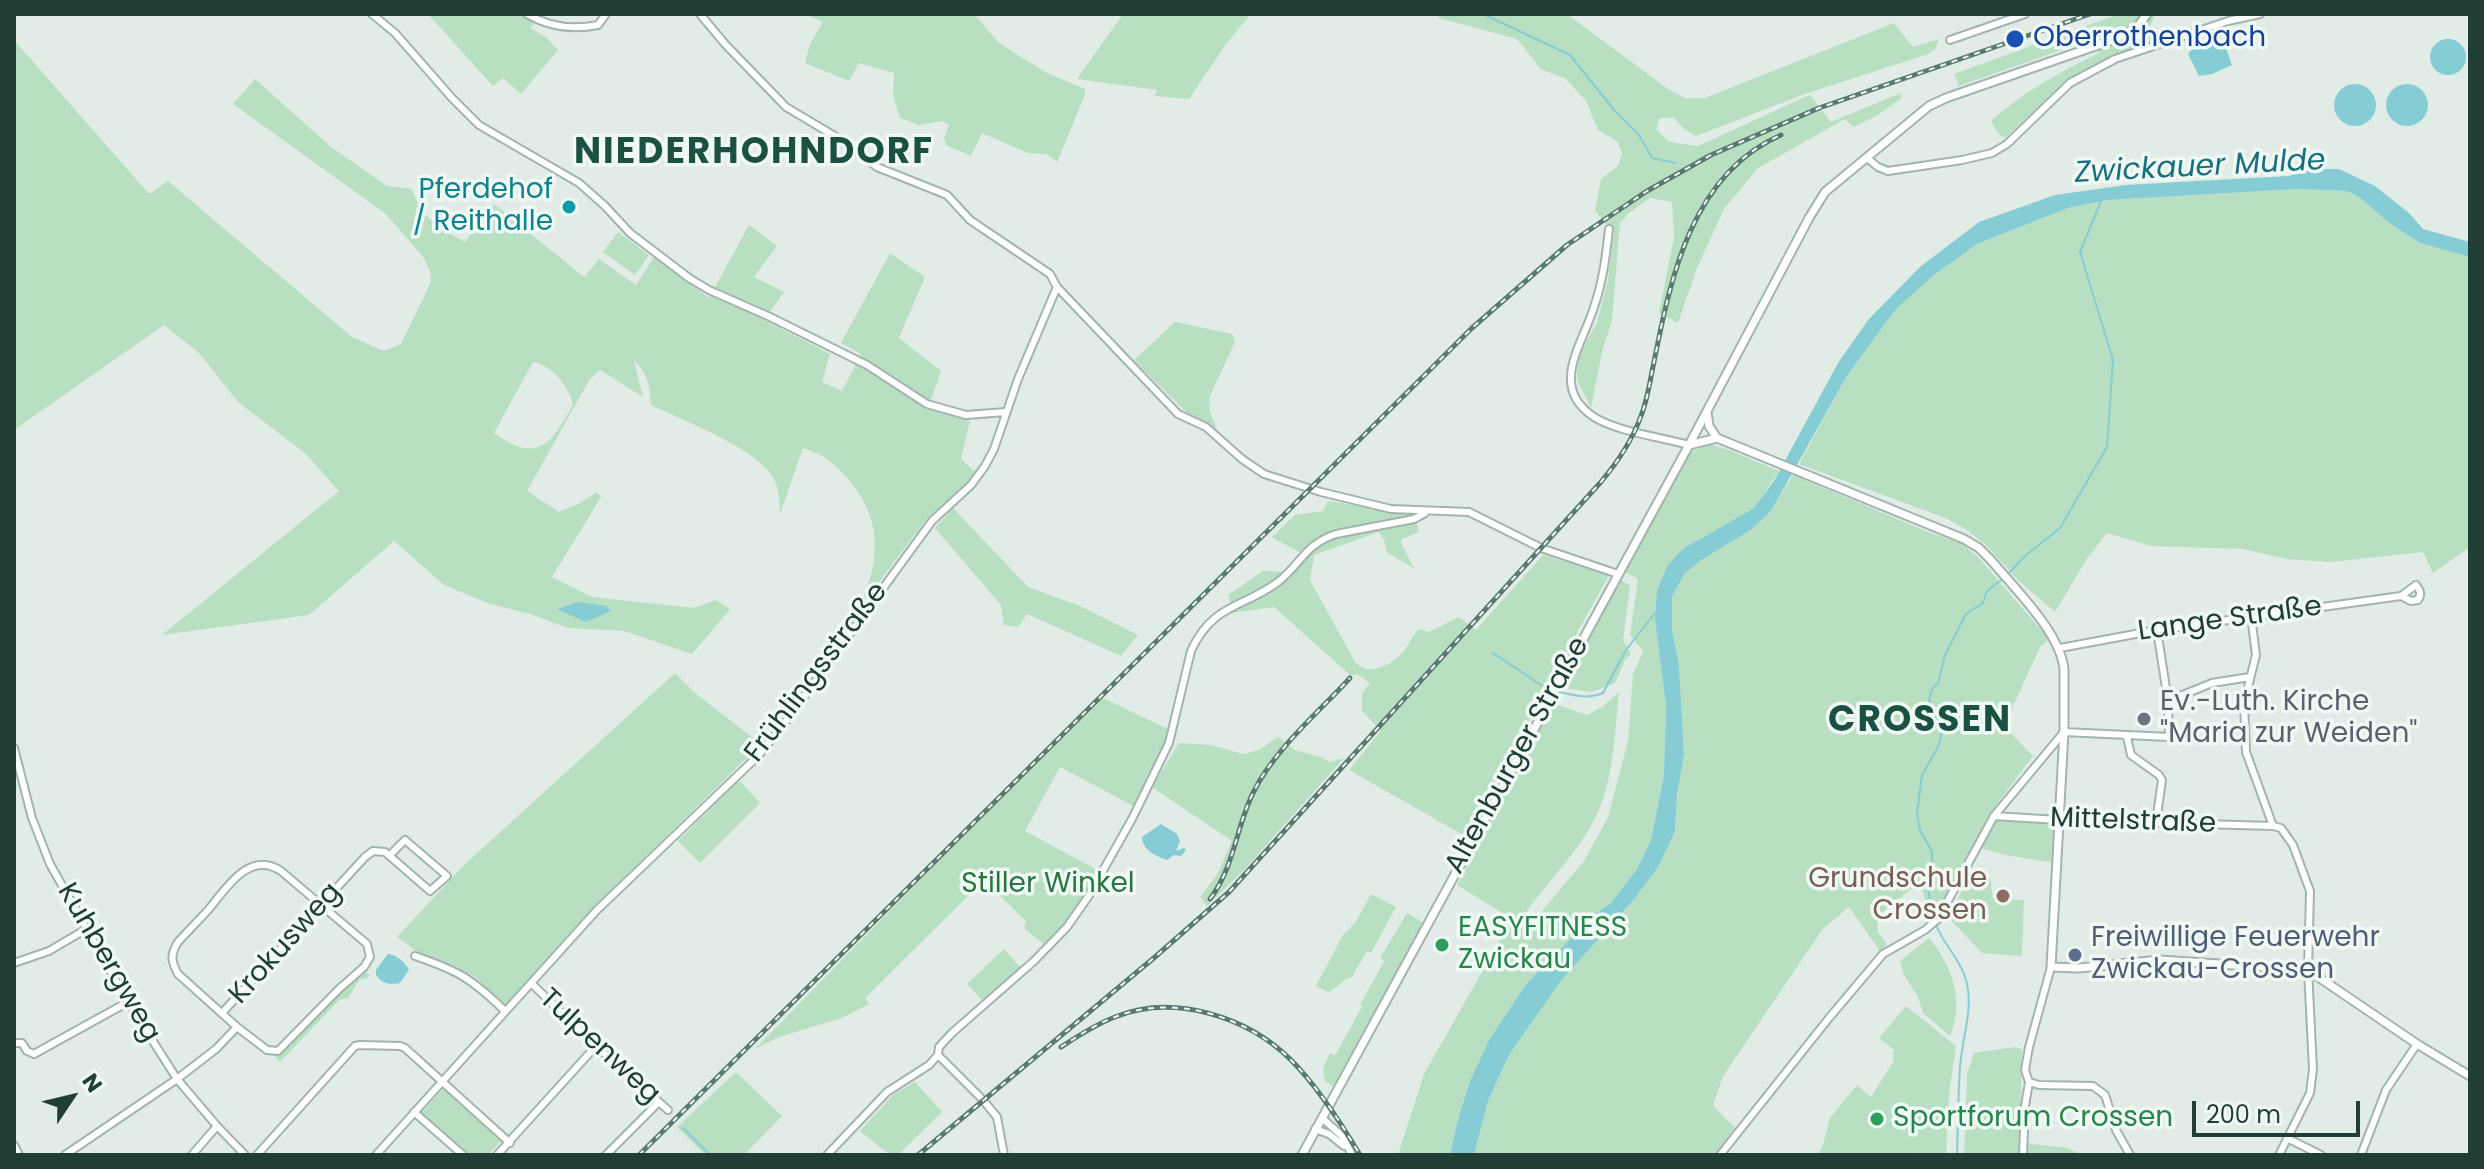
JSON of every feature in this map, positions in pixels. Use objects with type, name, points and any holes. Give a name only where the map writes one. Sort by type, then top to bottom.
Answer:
[{"type":"street","points":[[372,14],[395,33],[479,125],[579,183],[630,233],[689,278],[867,365],[927,404],[966,415],[1006,412]]},
{"type":"street","points":[[527,14],[549,25],[579,27],[598,25],[606,14]]},
{"type":"street","points":[[700,14],[786,107],[838,138],[877,167],[947,195],[970,220],[1050,274],[1057,287],[1178,414],[1206,427],[1264,474],[1391,509],[1469,512],[1541,548],[1618,574]]},
{"type":"street","points":[[1950,40],[2025,14]]},
{"type":"street","name":"Altenburger Straße","points":[[1302,1155],[1825,192],[1929,106],[2107,42],[2136,29],[2147,14]]},
{"type":"street","points":[[1867,158],[1888,171],[1992,153],[2007,144],[2070,83],[2104,65],[2228,21],[2260,14]]},
{"type":"street","points":[[1609,229],[1603,277],[1593,311],[1574,355],[1571,387],[1579,402],[1595,418],[1635,432],[1689,445],[1717,438],[1964,539],[1991,560],[2060,648],[2064,669],[2064,732],[2051,967],[2025,1070],[2029,1082],[2023,1155]]},
{"type":"street","name":"Frühlingsstraße","points":[[376,1155],[597,910],[759,755],[787,720],[932,521],[971,485],[985,466],[1057,287]]},
{"type":"street","points":[[1706,410],[1709,426],[1717,438]]},
{"type":"street","points":[[827,1155],[887,1092],[929,1065],[952,1033],[1034,961],[1067,927],[1088,897],[1132,819],[1169,743],[1191,651],[1207,624],[1226,609],[1279,581],[1303,554],[1323,538],[1414,519],[1429,511]]},
{"type":"street","name":"Lange Straße","points":[[2060,648],[2157,630],[2401,596]]},
{"type":"street","points":[[2251,616],[2256,655],[2244,703],[2246,752],[2273,826],[2281,828],[2293,845],[2310,891],[2308,970],[2313,1069],[2310,1093],[2279,1155]]},
{"type":"street","points":[[2064,732],[2169,737],[2168,701],[2157,630]]},
{"type":"street","points":[[2168,701],[2212,683],[2250,677]]},
{"type":"street","points":[[1720,1155],[1883,954],[1938,919],[1994,816],[2064,732]]},
{"type":"street","points":[[2127,737],[2133,757],[2162,780],[2156,822]]},
{"type":"street","name":"Kuhbergweg","points":[[14,748],[40,842],[128,1002],[177,1079],[245,1155]]},
{"type":"street","name":"Mittelstraße","points":[[1994,816],[2273,826]]},
{"type":"street","name":"Krokusweg","points":[[65,1155],[216,1049],[237,1027],[222,1013],[373,851],[390,855],[430,891],[447,876],[405,840],[390,855]]},
{"type":"street","points":[[222,1013],[178,974],[171,959],[178,942],[224,889],[251,866],[269,865],[281,871],[367,944],[370,957],[364,967],[278,1051],[267,1050],[237,1027]]},
{"type":"street","points":[[14,963],[49,951],[88,928]]},
{"type":"street","points":[[415,956],[455,970],[474,982],[505,1011]]},
{"type":"street","points":[[2051,967],[2079,968],[2160,960],[2308,970],[2470,1076]]},
{"type":"street","name":"Tulpenweg","points":[[531,983],[668,1110]]},
{"type":"street","points":[[14,1043],[22,1043],[27,1051],[34,1054],[128,1002]]},
{"type":"street","points":[[2361,1155],[2386,1090],[2417,1044]]},
{"type":"street","points":[[257,1155],[355,1046],[360,1045],[405,1048],[510,1143]]},
{"type":"street","points":[[497,1155],[596,1046]]},
{"type":"street","points":[[938,1055],[997,1117],[1004,1155]]},
{"type":"street","points":[[2029,1082],[2093,1086],[2105,1095],[2116,1130],[2130,1155]]},
{"type":"street","points":[[606,1155],[659,1102]]},
{"type":"street","points":[[414,1112],[463,1155]]},
{"type":"street","points":[[1315,1129],[1339,1141],[1352,1155],[1342,1136],[1322,1118]]},
{"type":"street","points":[[192,1155],[217,1126]]},
{"type":"street","points":[[2287,1138],[2321,1155]]},
{"type":"street","points":[[14,1145],[19,1155]]},
{"type":"green space","points":[[428,14],[520,14],[534,23],[530,28],[546,37],[558,50],[521,94],[503,78],[493,86]]},
{"type":"green space","points":[[805,14],[974,14],[999,43],[1047,73],[1085,89],[1057,162],[1047,154],[1028,153],[982,133],[971,156],[946,145],[944,138],[949,125],[942,121],[919,125],[900,118],[893,96],[894,73],[859,63],[849,81],[805,63],[810,44],[823,22]]},
{"type":"green space","points":[[1123,14],[1251,14],[1226,44],[1189,99],[1155,96],[1157,90],[1077,79]]},
{"type":"green space","points":[[1435,14],[1567,14],[1668,89],[1685,98],[1705,98],[1894,23],[1913,47],[1939,39],[1936,48],[1928,54],[1805,94],[1696,136],[1674,118],[1660,118],[1656,129],[1669,142],[1698,146],[1810,95],[1831,122],[1901,93],[1901,99],[1876,116],[1853,127],[1845,119],[1758,168],[1724,209],[1697,268],[1678,323],[1659,313],[1674,237],[1672,202],[1650,198],[1629,213],[1620,223],[1612,321],[1602,352],[1591,408],[1577,380],[1578,356],[1597,323],[1608,280],[1614,233],[1595,211],[1601,179],[1618,166],[1622,153],[1617,141],[1598,130],[1586,101],[1566,79],[1541,69],[1517,39],[1439,18]]},
{"type":"green space","points":[[2119,14],[2155,14],[2148,32],[2152,43],[2081,75],[2057,90],[2005,138],[1991,121],[2042,83],[2099,53],[2093,39],[1959,86],[1954,74]]},
{"type":"green space","points":[[14,40],[149,194],[168,181],[352,337],[384,351],[401,344],[431,282],[424,258],[386,214],[233,104],[255,79],[331,147],[387,186],[412,189],[420,207],[432,221],[465,242],[494,204],[584,277],[599,259],[636,285],[654,257],[709,298],[749,225],[777,246],[754,277],[784,292],[764,320],[830,354],[822,382],[842,391],[861,354],[841,343],[890,253],[925,277],[899,338],[941,371],[931,400],[970,421],[961,459],[976,473],[925,521],[855,614],[870,580],[875,546],[869,512],[849,480],[829,460],[803,448],[780,514],[779,498],[770,473],[747,453],[715,434],[651,405],[647,381],[634,361],[643,397],[600,370],[590,379],[527,491],[559,512],[597,492],[601,497],[552,577],[592,597],[694,608],[716,600],[730,609],[692,654],[624,631],[568,628],[490,604],[444,585],[394,541],[309,615],[162,635],[339,491],[305,453],[239,403],[199,353],[164,325],[14,430]],"holes":[[[533,362],[559,378],[573,405],[548,442],[523,448],[494,433]]]},
{"type":"green space","points":[[2298,189],[2347,191],[2420,243],[2470,257],[2470,547],[2433,573],[2423,552],[2331,562],[2286,559],[2243,549],[2151,546],[2107,533],[2086,560],[2055,612],[2017,579],[1987,546],[1948,519],[1799,464],[1847,376],[1895,310],[1934,275],[1977,244],[2068,208],[2108,200]]},
{"type":"green space","points":[[618,232],[649,255],[635,275],[603,252]]},
{"type":"green space","points":[[1175,322],[1232,334],[1235,342],[1210,396],[1209,410],[1217,429],[1188,414],[1134,360]]},
{"type":"green space","points":[[1709,444],[1779,471],[1753,510],[1684,548],[1655,620],[1666,705],[1664,775],[1651,840],[1637,869],[1610,904],[1594,915],[1526,984],[1489,1040],[1470,1081],[1450,1155],[1398,1155],[1424,1074],[1512,919],[1457,885],[1553,700],[1558,705],[1587,715],[1619,692],[1611,765],[1605,793],[1592,823],[1519,923],[1527,929],[1584,861],[1608,817],[1628,741],[1633,674],[1643,651],[1630,635],[1638,579],[1625,572],[1690,452]]},
{"type":"green space","points":[[1793,475],[1961,543],[1978,557],[2049,639],[2040,647],[2004,726],[2033,756],[1991,812],[1938,911],[1930,920],[1918,883],[1877,917],[1878,932],[1887,945],[1880,951],[1849,907],[1822,930],[1723,1076],[1713,1106],[1735,1128],[1714,1155],[1474,1155],[1488,1101],[1509,1055],[1560,982],[1629,906],[1675,831],[1684,755],[1679,665],[1672,629],[1672,597],[1684,573],[1752,529],[1771,511]]},
{"type":"green space","points":[[1328,501],[1414,514],[1419,532],[1402,539],[1401,543],[1414,568],[1387,553],[1379,532],[1314,555],[1310,580],[1355,662],[1367,669],[1381,667],[1394,660],[1420,629],[1429,632],[1459,617],[1476,630],[1543,555],[1609,575],[1465,836],[1349,770],[1381,731],[1362,711],[1362,693],[1370,683],[1358,675],[1350,675],[1274,607],[1232,613],[1228,595],[1263,571],[1288,572],[1302,554],[1272,537],[1295,515],[1323,511]]},
{"type":"green space","points":[[953,508],[1028,587],[1080,606],[1138,635],[1121,656],[1027,614],[1018,627],[1004,625],[1001,605],[935,528]]},
{"type":"green space","points":[[1620,580],[1630,585],[1623,640],[1631,654],[1615,683],[1592,692],[1562,688]]},
{"type":"green space","points":[[675,673],[695,693],[761,744],[587,914],[505,1005],[475,977],[423,956],[397,937],[464,865]]},
{"type":"green space","points":[[1103,698],[1170,730],[1135,807],[1060,767],[1025,831],[1097,870],[1099,874],[1046,946],[1024,928],[1026,921],[984,880],[865,998],[869,1004],[842,1018],[779,1037],[755,1049],[963,836]]},
{"type":"green space","points":[[1278,737],[1295,750],[1329,762],[1344,758],[1245,869],[1207,906],[1200,897],[1218,873],[1232,841],[1152,787],[1179,743],[1211,745],[1243,754],[1259,750]]},
{"type":"green space","points":[[739,780],[760,803],[700,863],[678,841]]},
{"type":"green space","points":[[1994,816],[2058,820],[2056,863],[1977,847]]},
{"type":"green space","points":[[1970,876],[1990,877],[1993,899],[2024,900],[2022,956],[1982,953],[1948,917]]},
{"type":"green space","points":[[1371,894],[1396,907],[1371,953],[1367,951],[1352,977],[1331,991],[1316,986],[1343,935],[1356,922]]},
{"type":"green space","points":[[1407,913],[1424,923],[1333,1086],[1325,1081],[1323,1068],[1330,1053],[1335,1055],[1362,1007],[1360,1005],[1384,961],[1380,958]]},
{"type":"green space","points":[[1929,938],[1944,960],[1954,984],[1956,1010],[1950,1036],[1923,1013],[1900,961]]},
{"type":"green space","name":"Stiller Winkel","points":[[1004,949],[1022,969],[984,1002],[967,984]]},
{"type":"green space","points":[[365,971],[370,976],[360,979],[348,998],[339,1000],[280,1062],[274,1055],[284,1052],[349,983]]},
{"type":"green space","points":[[1906,1006],[1956,1046],[1949,1094],[1946,1155],[1912,1155],[1913,1152],[1911,1155],[1817,1155],[1830,1118],[1857,1085],[1871,1097],[1893,1062],[1894,1050],[1879,1038]]},
{"type":"green space","points":[[2015,1047],[2022,1049],[2020,1155],[1964,1155],[1967,1074],[1974,1053]]},
{"type":"green space","points":[[736,1072],[782,1116],[744,1155],[705,1155],[677,1127]]},
{"type":"green space","points":[[915,1082],[942,1112],[898,1155],[890,1155],[860,1131],[894,1094]]},
{"type":"green space","points":[[443,1089],[503,1139],[488,1155],[467,1155],[420,1114]]},
{"type":"green space","points":[[2024,1143],[2067,1148],[2079,1155],[2024,1155]]},
{"type":"water","points":[[2448,39],[2461,44],[2466,57],[2461,70],[2448,75],[2435,70],[2430,57],[2435,44]]},
{"type":"water","points":[[2212,42],[2224,42],[2232,65],[2199,76],[2188,54]]},
{"type":"water","points":[[2355,84],[2370,90],[2376,105],[2370,120],[2355,126],[2340,120],[2334,105],[2340,90]]},
{"type":"water","points":[[2407,84],[2422,90],[2428,105],[2422,120],[2407,126],[2392,120],[2386,105],[2392,90]]},
{"type":"water","points":[[2312,169],[2339,169],[2375,186],[2409,213],[2423,229],[2470,242],[2470,257],[2420,243],[2347,191],[2298,189],[2108,200],[2068,208],[1977,244],[1934,275],[1895,310],[1847,376],[1771,511],[1752,529],[1684,574],[1672,597],[1672,629],[1679,665],[1684,755],[1675,831],[1658,867],[1631,903],[1560,982],[1509,1055],[1488,1101],[1474,1155],[1450,1155],[1470,1081],[1489,1040],[1526,984],[1594,915],[1610,904],[1637,869],[1651,840],[1664,775],[1666,705],[1655,620],[1657,590],[1668,565],[1684,548],[1753,509],[1774,481],[1838,363],[1868,320],[1920,267],[1979,222],[2055,195],[2126,185],[2289,176]]},
{"type":"water","points":[[578,602],[606,606],[611,611],[586,622],[557,609]]},
{"type":"water","points":[[1161,824],[1177,834],[1180,841],[1176,851],[1186,850],[1181,856],[1174,855],[1167,860],[1144,846],[1142,837]]},
{"type":"water","points":[[388,954],[400,959],[409,970],[400,983],[386,983],[376,975],[376,970]]},
{"type":"waterway","points":[[1483,14],[1570,55],[1615,111],[1639,135],[1652,158],[1676,163]]},
{"type":"waterway","name":"Zwickauer Mulde","points":[[2009,573],[2060,528],[2107,447],[2113,360],[2080,252],[2101,201]]},
{"type":"waterway","points":[[1933,919],[1927,882],[1932,868],[1932,852],[1920,830],[1917,814],[1922,775],[1938,747],[1942,732],[1929,700],[1932,689],[1938,683],[1945,655],[1966,614],[1983,603],[1987,591],[2004,578]]},
{"type":"waterway","points":[[1561,692],[1582,696],[1603,693],[1626,650],[1655,613]]},
{"type":"waterway","points":[[1493,653],[1544,687]]},
{"type":"waterway","points":[[1936,925],[1961,967],[1969,997],[1960,1067],[1957,1155]]},
{"type":"waterway","points":[[683,1128],[710,1155]]},
{"type":"railway","points":[[639,1155],[1472,328],[1567,245],[1647,191],[1711,155],[1819,108],[2090,14]]},
{"type":"railway","points":[[918,1155],[1229,892],[1600,483],[1624,451],[1641,416],[1668,296],[1690,231],[1706,201],[1726,175],[1751,152],[1781,135]]},
{"type":"railway","points":[[1210,899],[1225,873],[1248,804],[1263,775],[1285,746],[1350,678]]},
{"type":"railway","points":[[1061,1047],[1101,1023],[1138,1010],[1185,1009],[1232,1021],[1274,1045],[1291,1060],[1320,1093],[1360,1155]]},
{"type":"place","name":"Oberrothenbach","points":[[2015,39]]},
{"type":"place","name":"Pferdehof / Reithalle","points":[[569,207]]},
{"type":"place","name":"Ev.-Luth. Kirche \"Maria zur Weiden\"","points":[[2144,719]]},
{"type":"place","name":"Grundschule Crossen","points":[[2003,896]]},
{"type":"place","name":"EASYFITNESS Zwickau","points":[[1442,945]]},
{"type":"place","name":"Freiwillige Feuerwehr Zwickau-Crossen","points":[[2075,955]]},
{"type":"place","name":"Sportforum Crossen","points":[[1877,1119]]},
{"type":"district","name":"NIEDERHOHNDORF","points":[[754,154]]},
{"type":"district","name":"CROSSEN","points":[[1920,722]]}]
